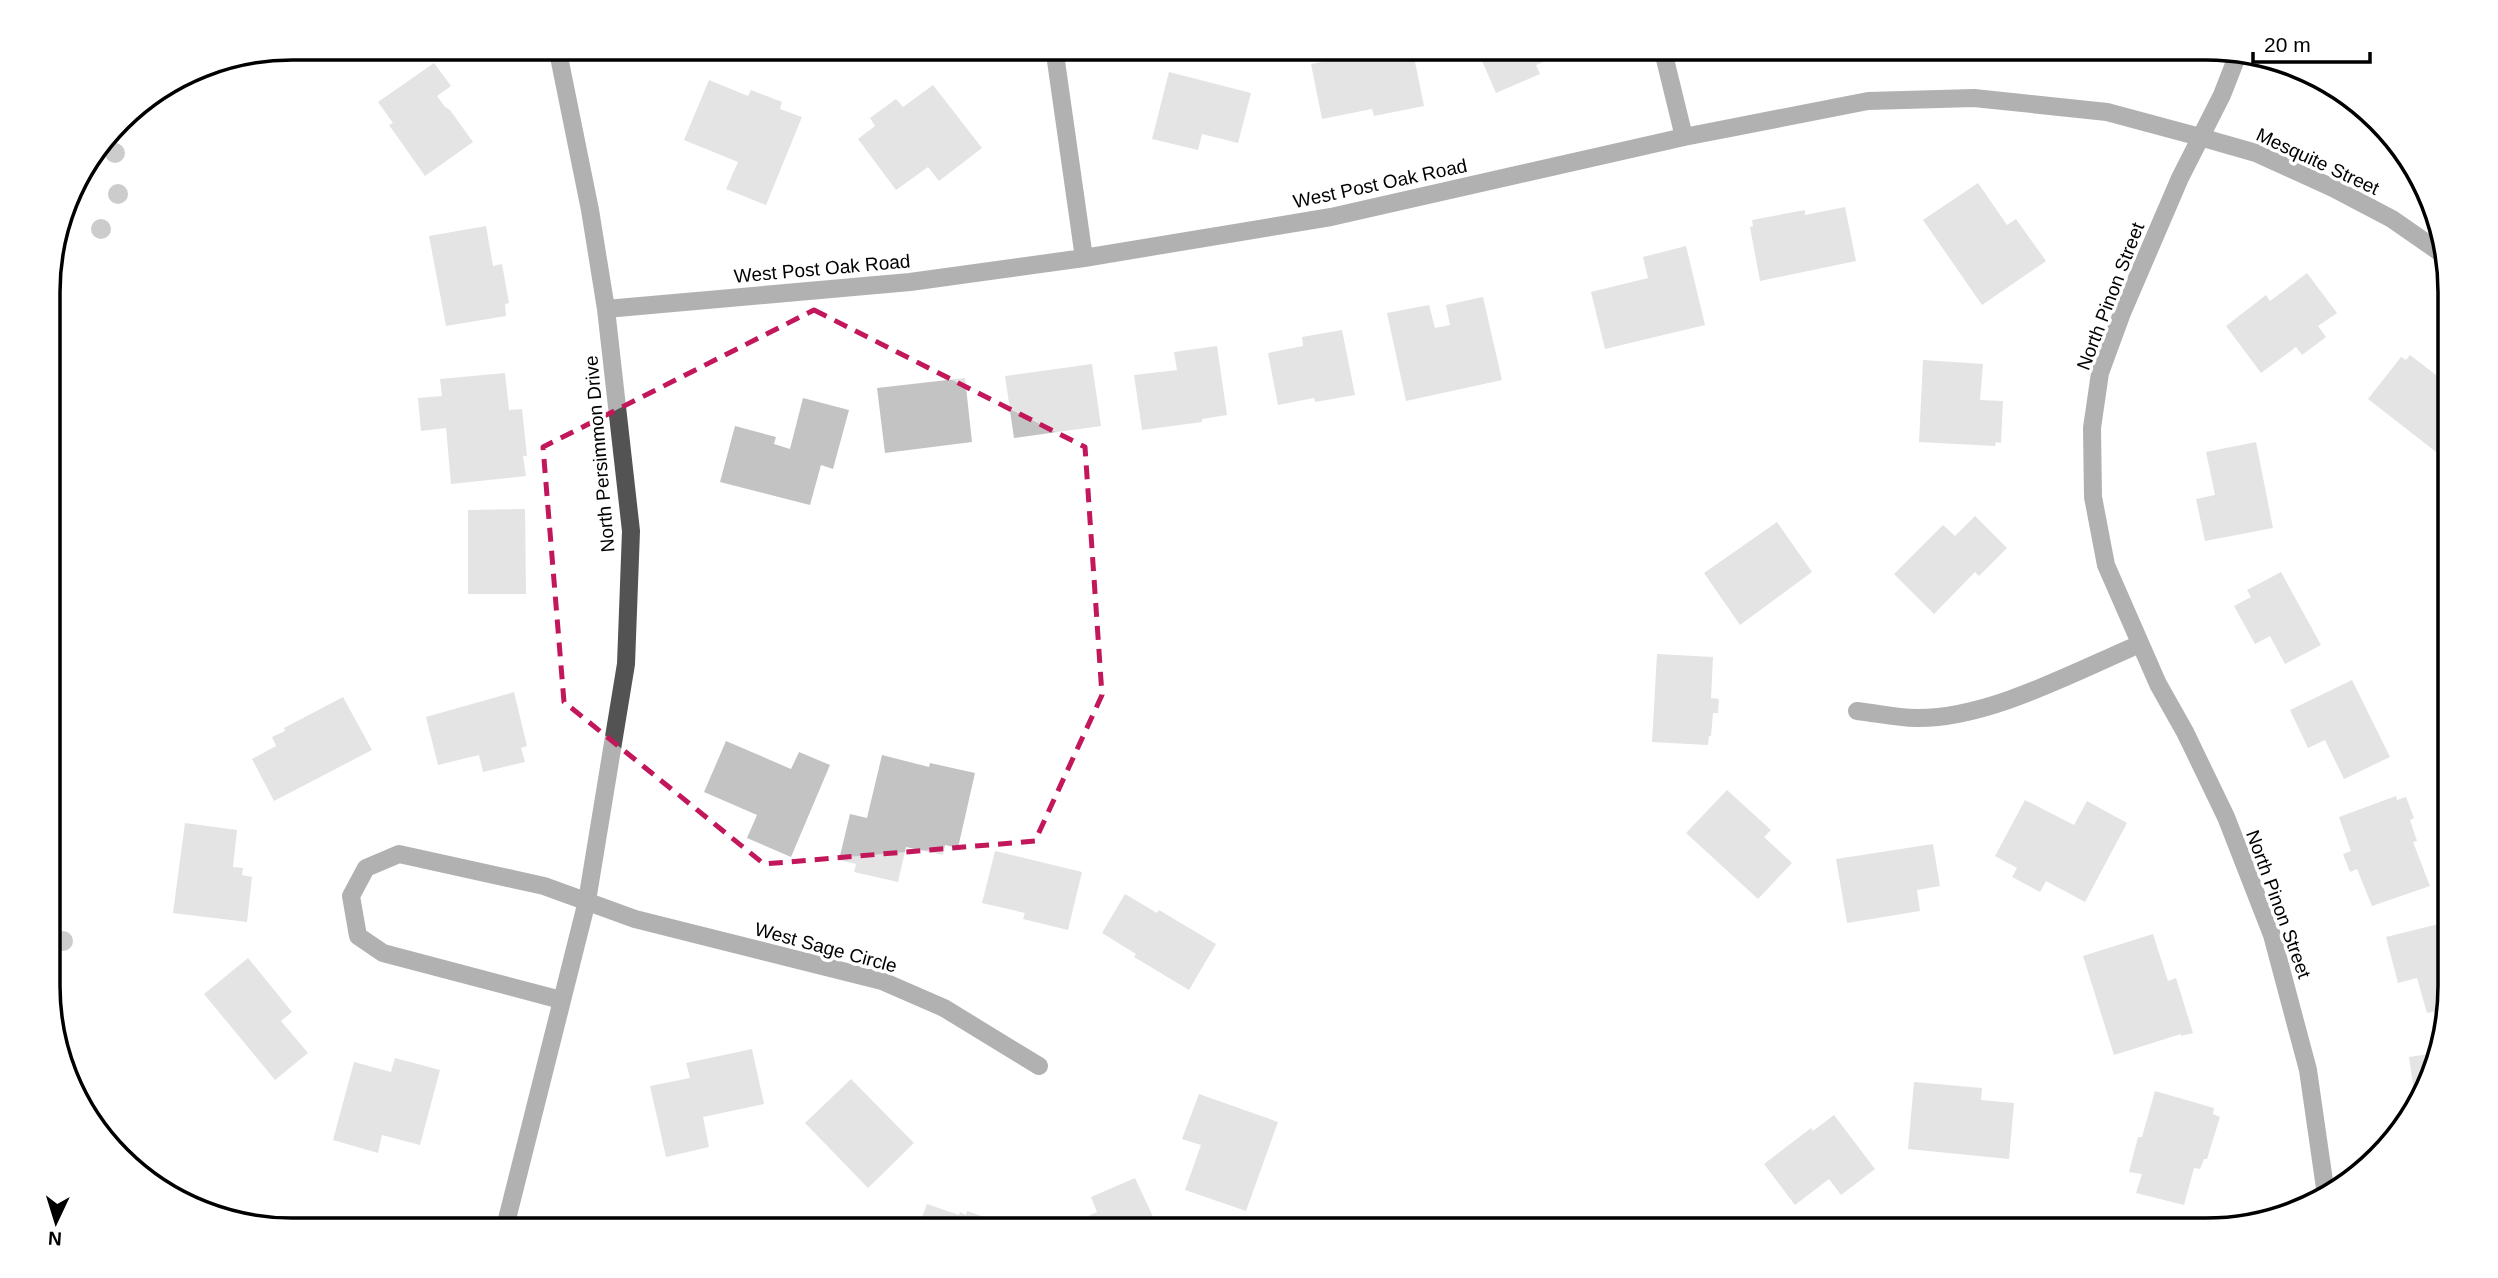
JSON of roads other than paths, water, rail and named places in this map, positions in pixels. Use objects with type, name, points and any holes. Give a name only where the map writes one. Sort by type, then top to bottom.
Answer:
[{"type":"street","name":"North Persimmon Drive","points":[[507,1218],[587,901],[626,664],[631,531],[606,309],[590,210],[560,60]]},
{"type":"street","points":[[1056,60],[1084,258]]},
{"type":"street","points":[[1665,60],[1684,137]]},
{"type":"street","name":"North Pinon Street","points":[[2235,62],[2222,95],[2180,178],[2122,313],[2100,373],[2092,428],[2093,498],[2106,565],[2140,644],[2226,817],[2272,935],[2308,1070],[2325,1185]]},
{"type":"street","name":"West Post Oak Road","points":[[606,309],[910,282],[1084,258],[1331,217],[1684,137],[1868,101],[1974,98],[2107,112],[2200,137]]},
{"type":"street","name":"Mesquite Street","points":[[2200,137],[2256,153],[2333,188],[2392,219],[2435,249]]},
{"type":"street","points":[[1857,711],[1916,718],[1963,713],[2016,697],[2140,644]]},
{"type":"street","points":[[561,1000],[383,953],[358,936],[351,896],[366,868],[399,854],[544,886],[587,901]]},
{"type":"street","name":"West Sage Circle","points":[[587,901],[635,919],[882,981],[944,1008],[1039,1066]]}]
